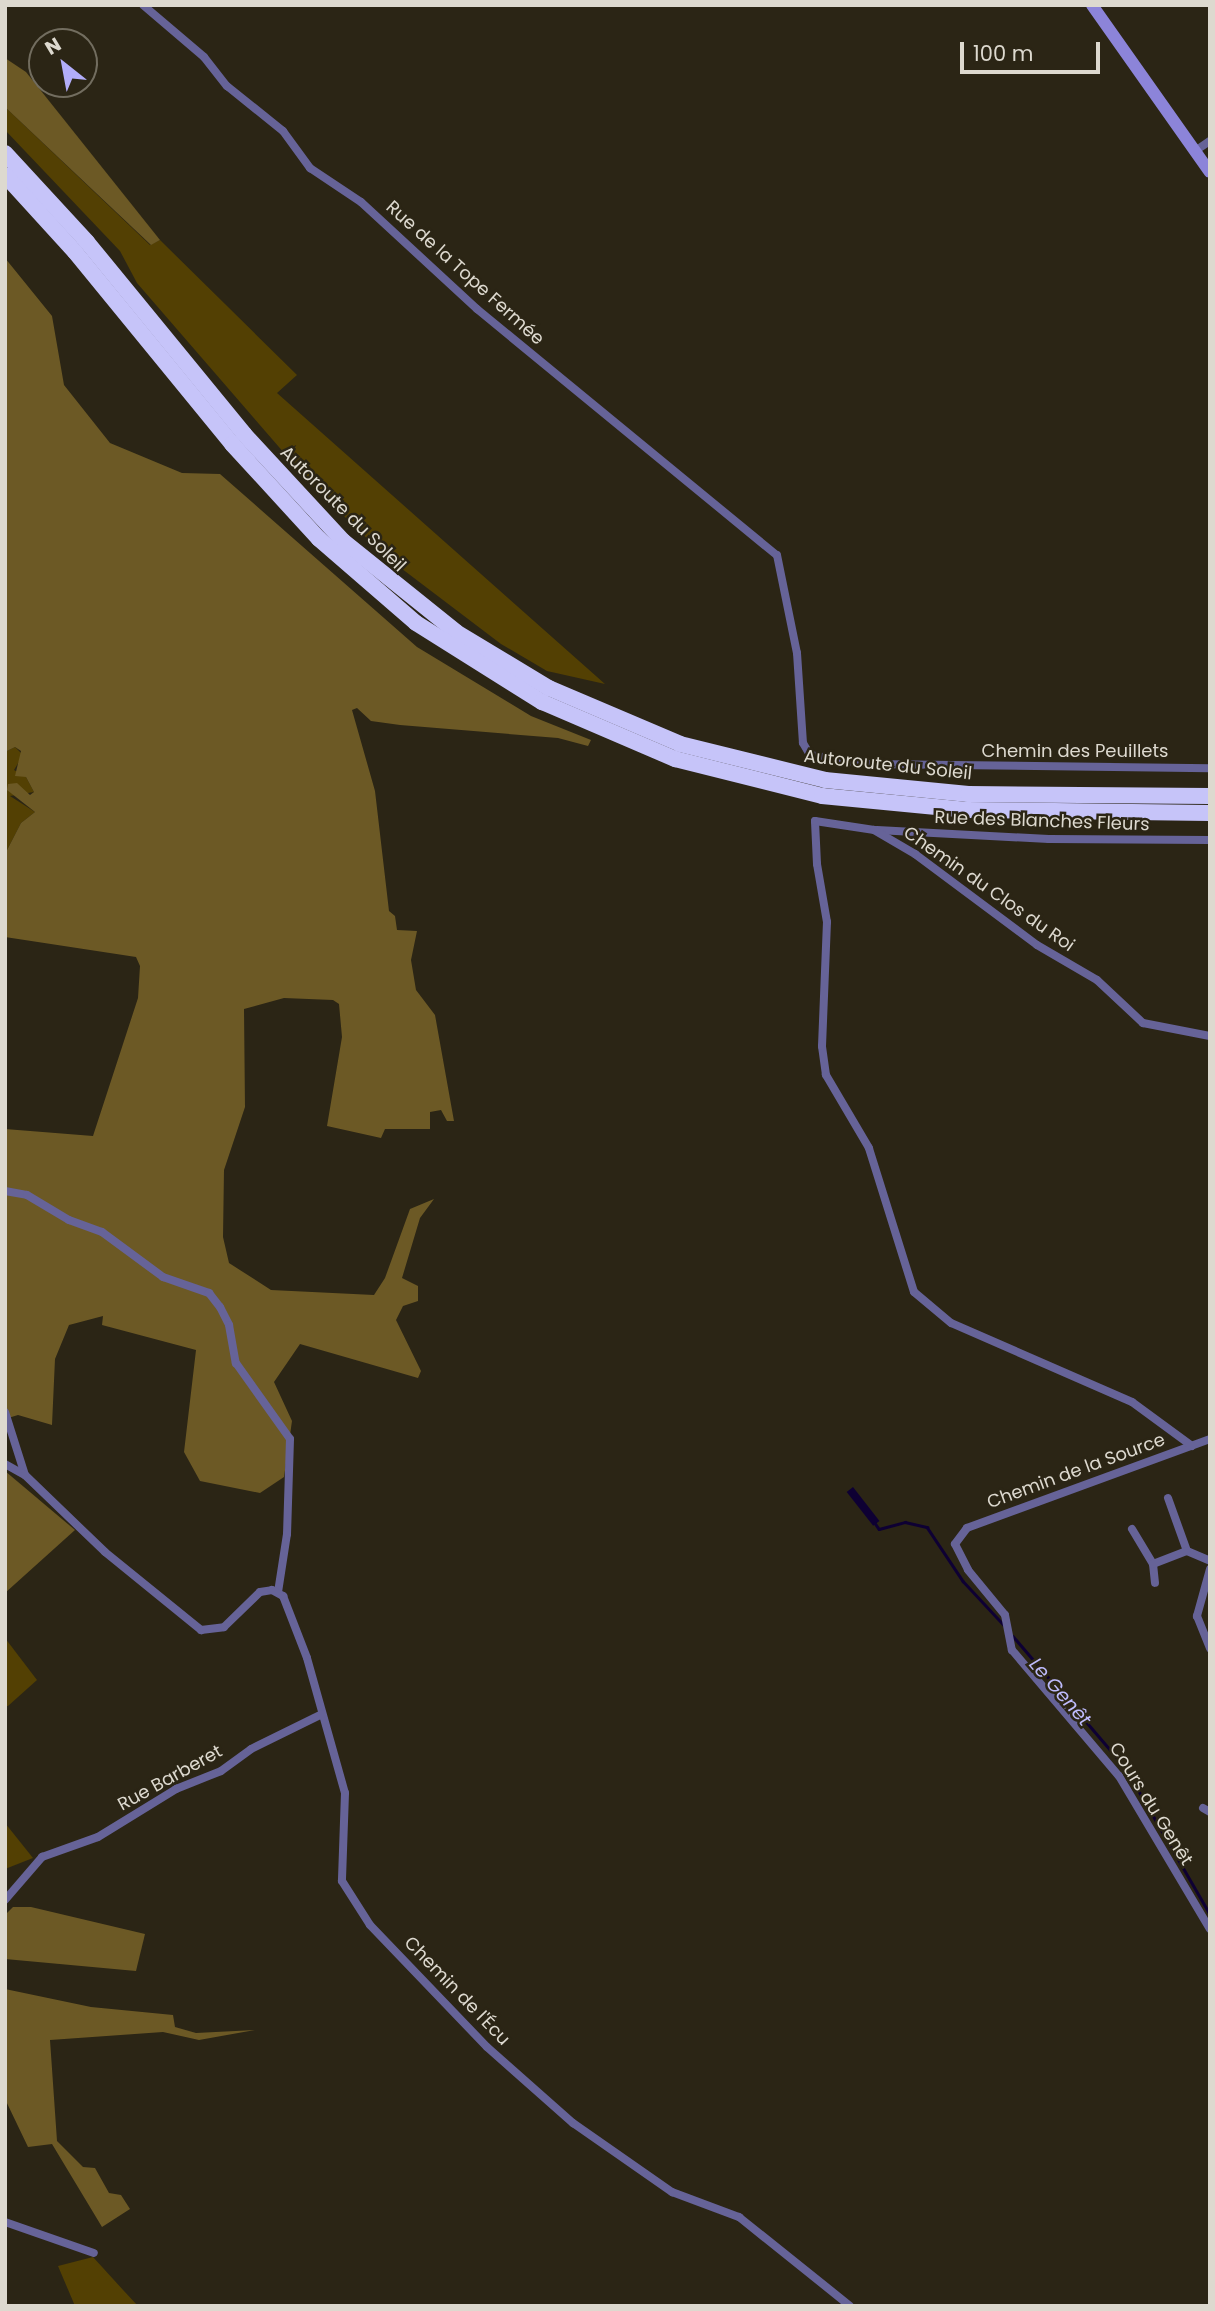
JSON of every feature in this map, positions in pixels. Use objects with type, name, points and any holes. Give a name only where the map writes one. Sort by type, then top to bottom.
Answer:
[{"type":"highway","name":"Autoroute du Soleil","points":[[5,153],[94,251],[251,443],[343,541],[456,632],[549,688],[680,744],[825,780],[968,794],[1210,796]]},
{"type":"highway","name":"Autoroute du Soleil","points":[[5,175],[82,261],[240,454],[319,539],[432,635],[542,702],[675,759],[822,796],[967,810],[1210,813]]},
{"type":"main road","points":[[1092,5],[1210,173]]},
{"type":"street","name":"Rue de la Tope Fermée","points":[[143,5],[204,57],[227,86],[283,131],[310,168],[361,202],[477,309],[777,555]]},
{"type":"street","points":[[1195,151],[1210,141]]},
{"type":"street","name":"Chemin des Peuillets","points":[[777,555],[797,653],[803,743],[810,755],[893,764],[1210,768]]},
{"type":"street","name":"Chemin du Clos du Roi","points":[[1192,1446],[1132,1402],[951,1323],[914,1292],[874,1159],[826,1075],[822,1046],[828,922],[817,864],[815,821],[874,830],[937,868],[1037,945],[1097,980],[1134,1018],[1161,1029],[1210,1036]]},
{"type":"street","name":"Rue des Blanches Fleurs","points":[[874,830],[1060,839],[1210,840]]},
{"type":"street","points":[[5,1191],[27,1195],[69,1220],[102,1232],[163,1277],[209,1293],[220,1307],[229,1325],[236,1363],[290,1439],[287,1534],[278,1592],[256,1594],[219,1629],[197,1628],[105,1552],[25,1475],[5,1464]]},
{"type":"street","points":[[5,1412],[25,1475]]},
{"type":"street","name":"Chemin de la Source","points":[[956,1538],[976,1524],[1210,1439]]},
{"type":"street","points":[[1168,1498],[1187,1551]]},
{"type":"street","points":[[1132,1529],[1153,1564],[1155,1583]]},
{"type":"street","name":"Cours du Genêt","points":[[956,1538],[959,1557],[1009,1631],[1012,1650],[1119,1776],[1210,1929]]},
{"type":"street","points":[[1153,1564],[1187,1551],[1210,1561]]},
{"type":"street","points":[[1210,1569],[1197,1616],[1210,1649]]},
{"type":"street","name":"Chemin de l'Écu","points":[[278,1592],[302,1646],[345,1793],[342,1881],[370,1925],[487,2047],[573,2123],[672,2192],[739,2217],[850,2306]]},
{"type":"street","name":"Rue Barberet","points":[[5,1900],[42,1857],[98,1837],[176,1789],[211,1776],[251,1749],[322,1714]]},
{"type":"street","points":[[5,2222],[94,2253]]},
{"type":"shaded area","points":[[5,58],[28,75],[28,98],[47,98],[160,240],[151,245],[5,107]]},
{"type":"shaded area","points":[[5,107],[150,245],[160,240],[297,375],[277,393],[605,684],[547,671],[501,644],[385,556],[311,484],[137,283],[120,251],[5,130]]},
{"type":"shaded area","points":[[5,258],[52,316],[64,385],[110,443],[182,473],[220,474],[417,647],[531,716],[591,740],[588,746],[558,738],[400,725],[371,721],[357,708],[352,710],[375,791],[389,911],[395,916],[397,930],[417,931],[411,960],[416,990],[435,1015],[454,1121],[447,1121],[441,1110],[430,1112],[430,1129],[385,1129],[381,1138],[327,1126],[342,1037],[339,1004],[333,1000],[284,998],[244,1009],[245,1107],[224,1170],[223,1237],[229,1263],[271,1290],[374,1295],[385,1278],[410,1209],[434,1199],[420,1218],[402,1278],[418,1286],[418,1301],[403,1306],[396,1320],[421,1371],[418,1378],[300,1344],[274,1382],[292,1421],[284,1477],[260,1493],[200,1481],[184,1452],[196,1350],[102,1325],[103,1316],[69,1325],[55,1359],[52,1425],[18,1415],[5,1419],[5,1129],[93,1136],[138,998],[140,966],[136,957],[5,937],[5,854],[21,823],[35,812],[7,790],[8,784],[17,783],[30,795],[34,792],[26,777],[15,776],[21,751],[15,747],[5,752]]},
{"type":"shaded area","points":[[15,747],[23,755],[14,770],[26,777],[34,792],[10,796],[35,812],[21,823],[5,854],[5,752]]},
{"type":"shaded area","points":[[5,1471],[75,1530],[5,1593]]},
{"type":"shaded area","points":[[853,1487],[879,1521],[873,1526],[847,1492]]},
{"type":"shaded area","points":[[5,1638],[37,1680],[8,1706],[5,1706]]},
{"type":"shaded area","points":[[5,1823],[33,1858],[5,1869]]},
{"type":"shaded area","points":[[13,1907],[31,1907],[145,1934],[136,1971],[5,1959],[5,1915]]},
{"type":"shaded area","points":[[5,1989],[91,2007],[173,2015],[175,2027],[196,2033],[255,2030],[199,2040],[163,2032],[50,2040],[57,2141],[83,2167],[95,2168],[109,2193],[121,2195],[130,2209],[102,2227],[52,2144],[28,2147],[5,2099]]},
{"type":"shaded area","points":[[93,2257],[138,2306],[75,2306],[58,2266]]},
{"type":"waterway","name":"Le Genêt","points":[[875,1523],[879,1529],[905,1522],[927,1527],[963,1581],[1004,1625]]},
{"type":"waterway","name":"Le Genêt","points":[[1013,1636],[1125,1767],[1210,1914]]}]
